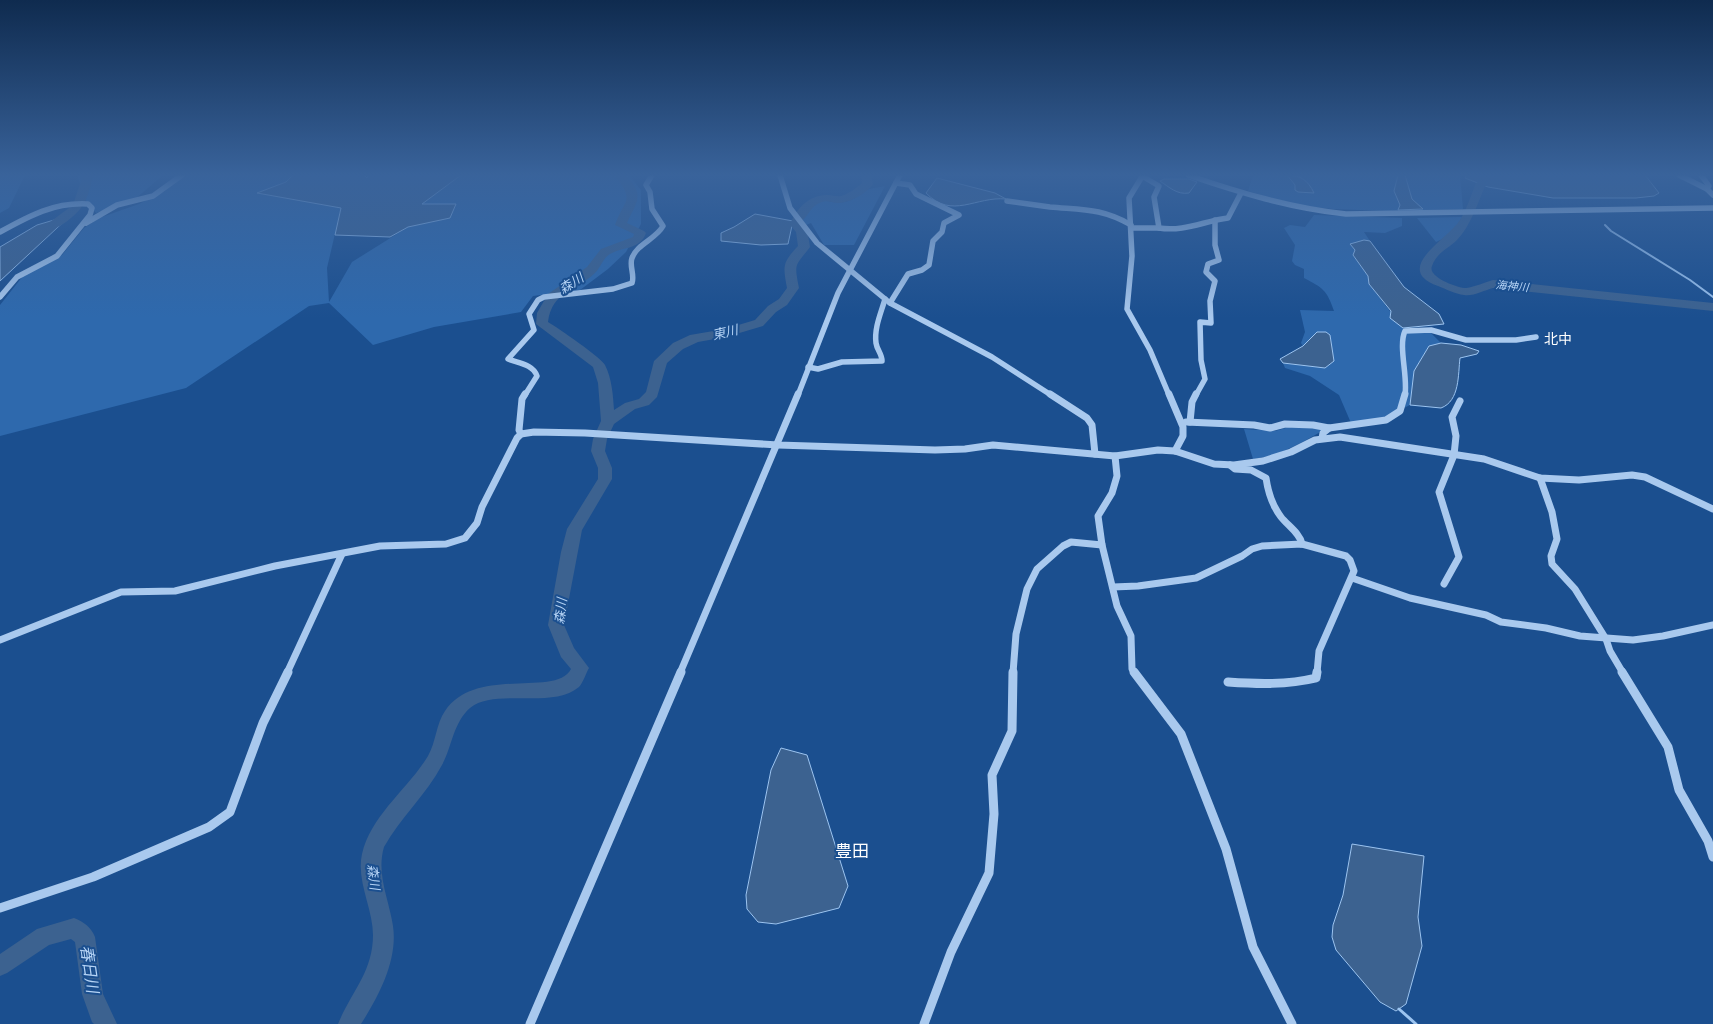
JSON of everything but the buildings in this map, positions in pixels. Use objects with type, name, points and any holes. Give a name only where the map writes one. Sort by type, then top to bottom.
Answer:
[{"type":"street","points":[[0,232],[19,223]]},
{"type":"street","points":[[0,298],[17,277],[57,256],[83,223]]},
{"type":"street","points":[[79,227],[87,223]]},
{"type":"street","points":[[521,434],[519,430],[522,399],[537,376],[537,373],[533,368],[508,358],[534,330],[529,314],[534,305],[538,300],[548,296],[613,289],[632,283],[634,281],[631,262],[633,256],[640,248],[659,235],[663,226],[661,223]]},
{"type":"street","points":[[800,223],[817,243],[849,271],[888,301],[992,357],[1087,418],[1092,425],[1095,454]]},
{"type":"street","points":[[530,1024],[778,446],[808,367],[849,271],[875,223]]},
{"type":"street","points":[[808,367],[818,370],[829,364],[850,360],[882,361],[882,356],[878,352],[876,342],[877,330],[888,301],[908,274],[922,271],[928,266],[932,260],[933,240],[942,232],[944,223]]},
{"type":"street","points":[[1127,223],[1131,226],[1167,230],[1183,229],[1198,226],[1204,223]]},
{"type":"street","points":[[1131,223],[1132,256],[1127,309],[1150,350],[1182,423],[1183,436],[1175,451]]},
{"type":"street","points":[[1158,223],[1159,228]]},
{"type":"street","points":[[1190,422],[1192,402],[1205,379],[1201,360],[1200,322],[1211,323],[1210,301],[1214,281],[1206,272],[1208,264],[1219,260],[1215,245],[1215,223]]},
{"type":"street","points":[[1182,423],[1190,422],[1254,425],[1270,428],[1285,424],[1313,425],[1329,428],[1386,420],[1400,411],[1404,401],[1407,380],[1402,338],[1405,331],[1431,330],[1453,338],[1466,340],[1516,340],[1536,337]]},
{"type":"street","points":[[1444,584],[1460,557],[1452,542],[1449,523],[1439,492],[1455,454],[1457,430],[1452,417],[1460,401]]},
{"type":"street","points":[[1322,438],[1323,433],[1329,428]]},
{"type":"street","points":[[0,640],[120,592],[175,591],[275,566],[380,546],[446,544],[466,538],[477,523],[482,507],[510,450],[521,434],[541,432],[597,434],[778,446],[935,450],[965,449],[993,445],[1115,456],[1158,450],[1175,451],[1214,464],[1230,465],[1263,461],[1291,452],[1315,440],[1340,437],[1484,459],[1530,476],[1540,478],[1579,480],[1632,475],[1645,477],[1713,509]]},
{"type":"street","points":[[1115,456],[1117,476],[1114,487],[1098,516],[1102,545],[1117,606],[1131,636],[1132,669],[1181,734],[1226,849],[1253,947],[1292,1024]]},
{"type":"street","points":[[1230,465],[1235,469],[1251,470],[1266,478],[1268,496],[1275,510],[1301,539],[1302,544]]},
{"type":"street","points":[[1540,478],[1552,512],[1557,539],[1551,556],[1552,564],[1558,573],[1572,584],[1606,639],[1610,651],[1668,747],[1679,790],[1708,841],[1713,857]]},
{"type":"street","points":[[924,1024],[951,952],[989,873],[994,814],[992,775],[1012,731],[1016,634],[1027,589],[1037,570],[1063,546],[1071,542],[1102,545]]},
{"type":"street","points":[[1113,587],[1138,586],[1196,578],[1242,556],[1252,549],[1262,546],[1302,544],[1346,556],[1353,565],[1354,571],[1316,659],[1318,671],[1316,678],[1305,681],[1253,684],[1228,682]]},
{"type":"street","points":[[0,908],[92,877],[209,827],[230,812],[263,723],[297,654],[342,554]]},
{"type":"street","points":[[1352,578],[1410,598],[1486,615],[1501,622],[1606,639],[1633,640],[1713,625]]},
{"type":"shaded area","points":[[45,223],[63,223],[0,281],[0,247],[37,225]]},
{"type":"shaded area","points":[[92,223],[338,223],[327,268],[329,302],[352,262],[408,227],[428,223],[641,223],[626,252],[608,269],[580,290],[533,296],[521,312],[434,327],[373,345],[329,303],[309,306],[186,388],[0,436],[0,305],[23,276],[62,255],[84,228]]},
{"type":"shaded area","points":[[338,223],[428,223],[408,227],[390,237],[335,235]]},
{"type":"shaded area","points":[[741,223],[793,223],[788,244],[761,245],[721,241],[721,233]]},
{"type":"shaded area","points":[[804,223],[866,223],[854,245],[824,245],[811,223],[806,225]]},
{"type":"shaded area","points":[[1308,223],[1402,223],[1402,226],[1385,233],[1364,232],[1370,241],[1363,240],[1353,255],[1368,276],[1369,284],[1403,328],[1431,333],[1441,343],[1429,346],[1414,371],[1410,405],[1378,421],[1351,423],[1339,395],[1310,376],[1285,368],[1283,363],[1325,368],[1334,361],[1330,335],[1326,332],[1317,332],[1303,346],[1301,343],[1305,332],[1300,310],[1334,311],[1324,290],[1304,278],[1304,269],[1295,265],[1292,261],[1295,245],[1284,228],[1290,225],[1305,227]]},
{"type":"shaded area","points":[[1421,223],[1459,223],[1452,232],[1436,242]]},
{"type":"shaded area","points":[[1364,240],[1370,241],[1404,287],[1439,314],[1444,324],[1403,328],[1390,318],[1391,311],[1369,284],[1368,276],[1353,255],[1355,250],[1350,244]]},
{"type":"shaded area","points":[[1317,332],[1326,332],[1330,335],[1334,361],[1325,368],[1283,363],[1280,359],[1303,346]]},
{"type":"shaded area","points":[[1441,343],[1461,345],[1479,351],[1477,354],[1460,358],[1457,386],[1452,399],[1447,404],[1441,408],[1410,405],[1414,371],[1429,346]]},
{"type":"shaded area","points":[[1289,427],[1314,427],[1324,430],[1281,452],[1253,459],[1244,429],[1275,431]]},
{"type":"shaded area","points":[[781,748],[807,755],[848,886],[839,908],[776,924],[758,922],[747,909],[746,895],[771,770]]},
{"type":"shaded area","points":[[1352,844],[1424,856],[1418,917],[1422,946],[1406,1004],[1396,1011],[1380,1002],[1336,950],[1332,937],[1333,925],[1343,895]]},
{"type":"waterway","points":[[50,227],[57,223]]},
{"type":"waterway","name":"森川","points":[[608,421],[605,383],[599,365],[571,345],[559,334],[542,324],[543,313],[552,297],[591,270],[602,254],[613,248],[634,242],[638,239],[640,233],[621,225],[622,223]]},
{"type":"waterway","name":"東川","points":[[608,421],[630,406],[644,402],[652,394],[661,361],[678,346],[695,338],[726,333],[759,323],[772,309],[783,302],[793,288],[789,268],[794,257],[804,247],[803,235],[796,225],[797,223]]},
{"type":"waterway","name":"海神川","points":[[1464,223],[1452,238],[1436,249],[1425,267],[1426,274],[1432,280],[1465,292],[1493,284],[1713,307]]},
{"type":"waterway","points":[[1605,225],[1611,231],[1690,280],[1713,297]]},
{"type":"waterway","name":"森川","points":[[349,1024],[372,983],[380,961],[382,950],[382,925],[372,880],[371,860],[374,847],[384,828],[425,776],[437,757],[451,717],[464,702],[481,694],[502,691],[560,688],[573,681],[580,668],[567,652],[556,625],[569,552],[575,529],[605,479],[605,468],[598,451],[600,439],[608,421]]},
{"type":"waterway","name":"春日川","points":[[0,966],[44,936],[74,928],[85,937],[92,994],[100,1015],[106,1024]]},
{"type":"waterway","points":[[1399,1009],[1416,1024]]},
{"type":"district","name":"北中","points":[[1558,339]]},
{"type":"district","name":"豊田","points":[[852,851]]}]
